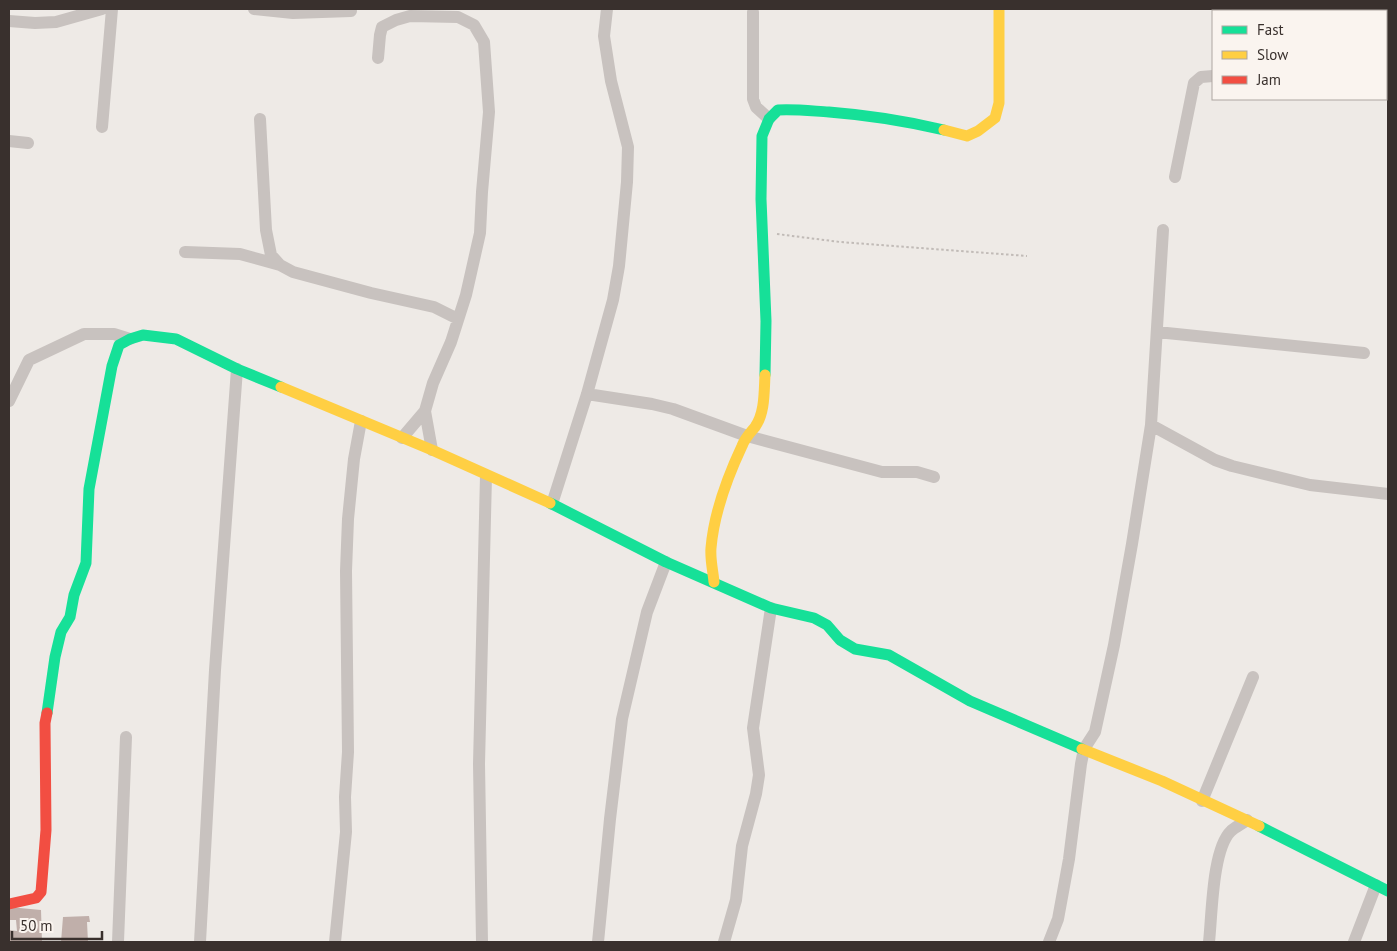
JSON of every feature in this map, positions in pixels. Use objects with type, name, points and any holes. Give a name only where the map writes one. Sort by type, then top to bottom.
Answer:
[{"type":"street","points":[[9,21],[56,22],[102,9]]},
{"type":"street","points":[[102,127],[112,9]]},
{"type":"street","points":[[254,9],[293,13],[351,11]]},
{"type":"street","points":[[552,504],[587,394],[613,300],[619,266],[628,182],[628,147],[611,80],[604,36],[607,9]]},
{"type":"street","points":[[714,582],[711,550],[720,498],[747,436],[756,426],[761,414],[764,396],[766,321],[761,199],[762,136],[769,119],[778,110],[791,109],[867,115],[914,123],[967,136],[978,132],[995,118],[999,103],[998,9]]},
{"type":"street","points":[[753,12],[753,98],[756,106],[769,119]]},
{"type":"street","points":[[378,58],[382,27],[410,16],[458,17],[474,25],[484,42],[488,112],[480,233],[466,295],[451,342],[433,383],[426,411],[432,450]]},
{"type":"street","points":[[1175,177],[1194,83],[1201,77],[1212,76]]},
{"type":"street","points":[[260,119],[266,230],[271,255],[280,265]]},
{"type":"street","points":[[9,141],[28,143]]},
{"type":"street","points":[[1049,942],[1058,919],[1069,859],[1078,781],[1084,749],[1095,732],[1114,644],[1132,544],[1151,425],[1163,230]]},
{"type":"street","points":[[185,252],[240,254],[280,265],[301,274],[371,293],[434,307],[458,319]]},
{"type":"street","points":[[1157,332],[1364,353]]},
{"type":"street","points":[[9,401],[28,360],[84,334],[114,334],[130,339]]},
{"type":"street","points":[[9,904],[36,898],[41,892],[46,830],[45,723],[55,657],[61,632],[70,617],[74,595],[86,563],[89,489],[112,366],[119,345],[143,335],[176,339],[237,369],[432,450],[486,476],[552,504],[666,562],[771,608],[814,618],[827,624],[840,640],[855,649],[889,655],[970,701],[1028,727],[1162,781],[1247,820],[1388,891]]},
{"type":"street","points":[[200,942],[214,670],[237,369]]},
{"type":"street","points":[[587,394],[666,407],[747,436],[882,472],[917,472],[934,476]]},
{"type":"street","points":[[402,438],[426,411]]},
{"type":"street","points":[[335,942],[346,832],[345,797],[348,752],[346,571],[348,519],[354,459],[361,421]]},
{"type":"street","points":[[1151,425],[1214,460],[1232,466],[1310,485],[1388,494]]},
{"type":"street","points":[[482,942],[479,764],[486,476]]},
{"type":"street","points":[[598,942],[622,720],[648,612],[666,562]]},
{"type":"street","points":[[724,942],[736,900],[742,846],[758,785],[759,775],[753,728],[771,608]]},
{"type":"street","points":[[1202,801],[1253,677]]},
{"type":"street","points":[[118,942],[126,737]]},
{"type":"street","points":[[1209,942],[1218,859],[1222,844],[1231,831],[1247,820]]},
{"type":"street","points":[[1354,942],[1376,885]]},
{"type":"path","points":[[762,232],[840,242],[1027,256]]},
{"type":"building","points":[[9,907],[41,910],[42,942],[9,942],[9,930],[17,931],[16,920],[9,920]]},
{"type":"building","points":[[89,916],[90,922],[87,922],[88,942],[61,942],[63,917]]},
{"type":"traffic: fast","points":[[765,375],[766,321],[761,199],[762,136],[769,119],[778,110],[804,110],[873,117],[944,130]]},
{"type":"traffic: fast","points":[[47,713],[55,657],[61,632],[70,617],[74,595],[86,563],[89,489],[112,366],[119,345],[143,335],[176,339],[237,369],[281,387]]},
{"type":"traffic: fast","points":[[550,503],[666,562],[771,608],[814,618],[827,625],[840,640],[855,649],[889,655],[970,701],[1082,749]]},
{"type":"traffic: fast","points":[[1259,826],[1388,891]]},
{"type":"traffic: slow","points":[[944,130],[967,136],[978,131],[995,118],[999,103],[999,9]]},
{"type":"traffic: slow","points":[[714,582],[711,548],[718,508],[726,483],[743,443],[761,415],[765,375]]},
{"type":"traffic: slow","points":[[281,387],[432,450],[550,503]]},
{"type":"traffic: slow","points":[[1082,749],[1162,781],[1259,826]]},
{"type":"traffic: jam","points":[[9,904],[36,898],[41,892],[46,830],[45,723],[47,713]]}]
